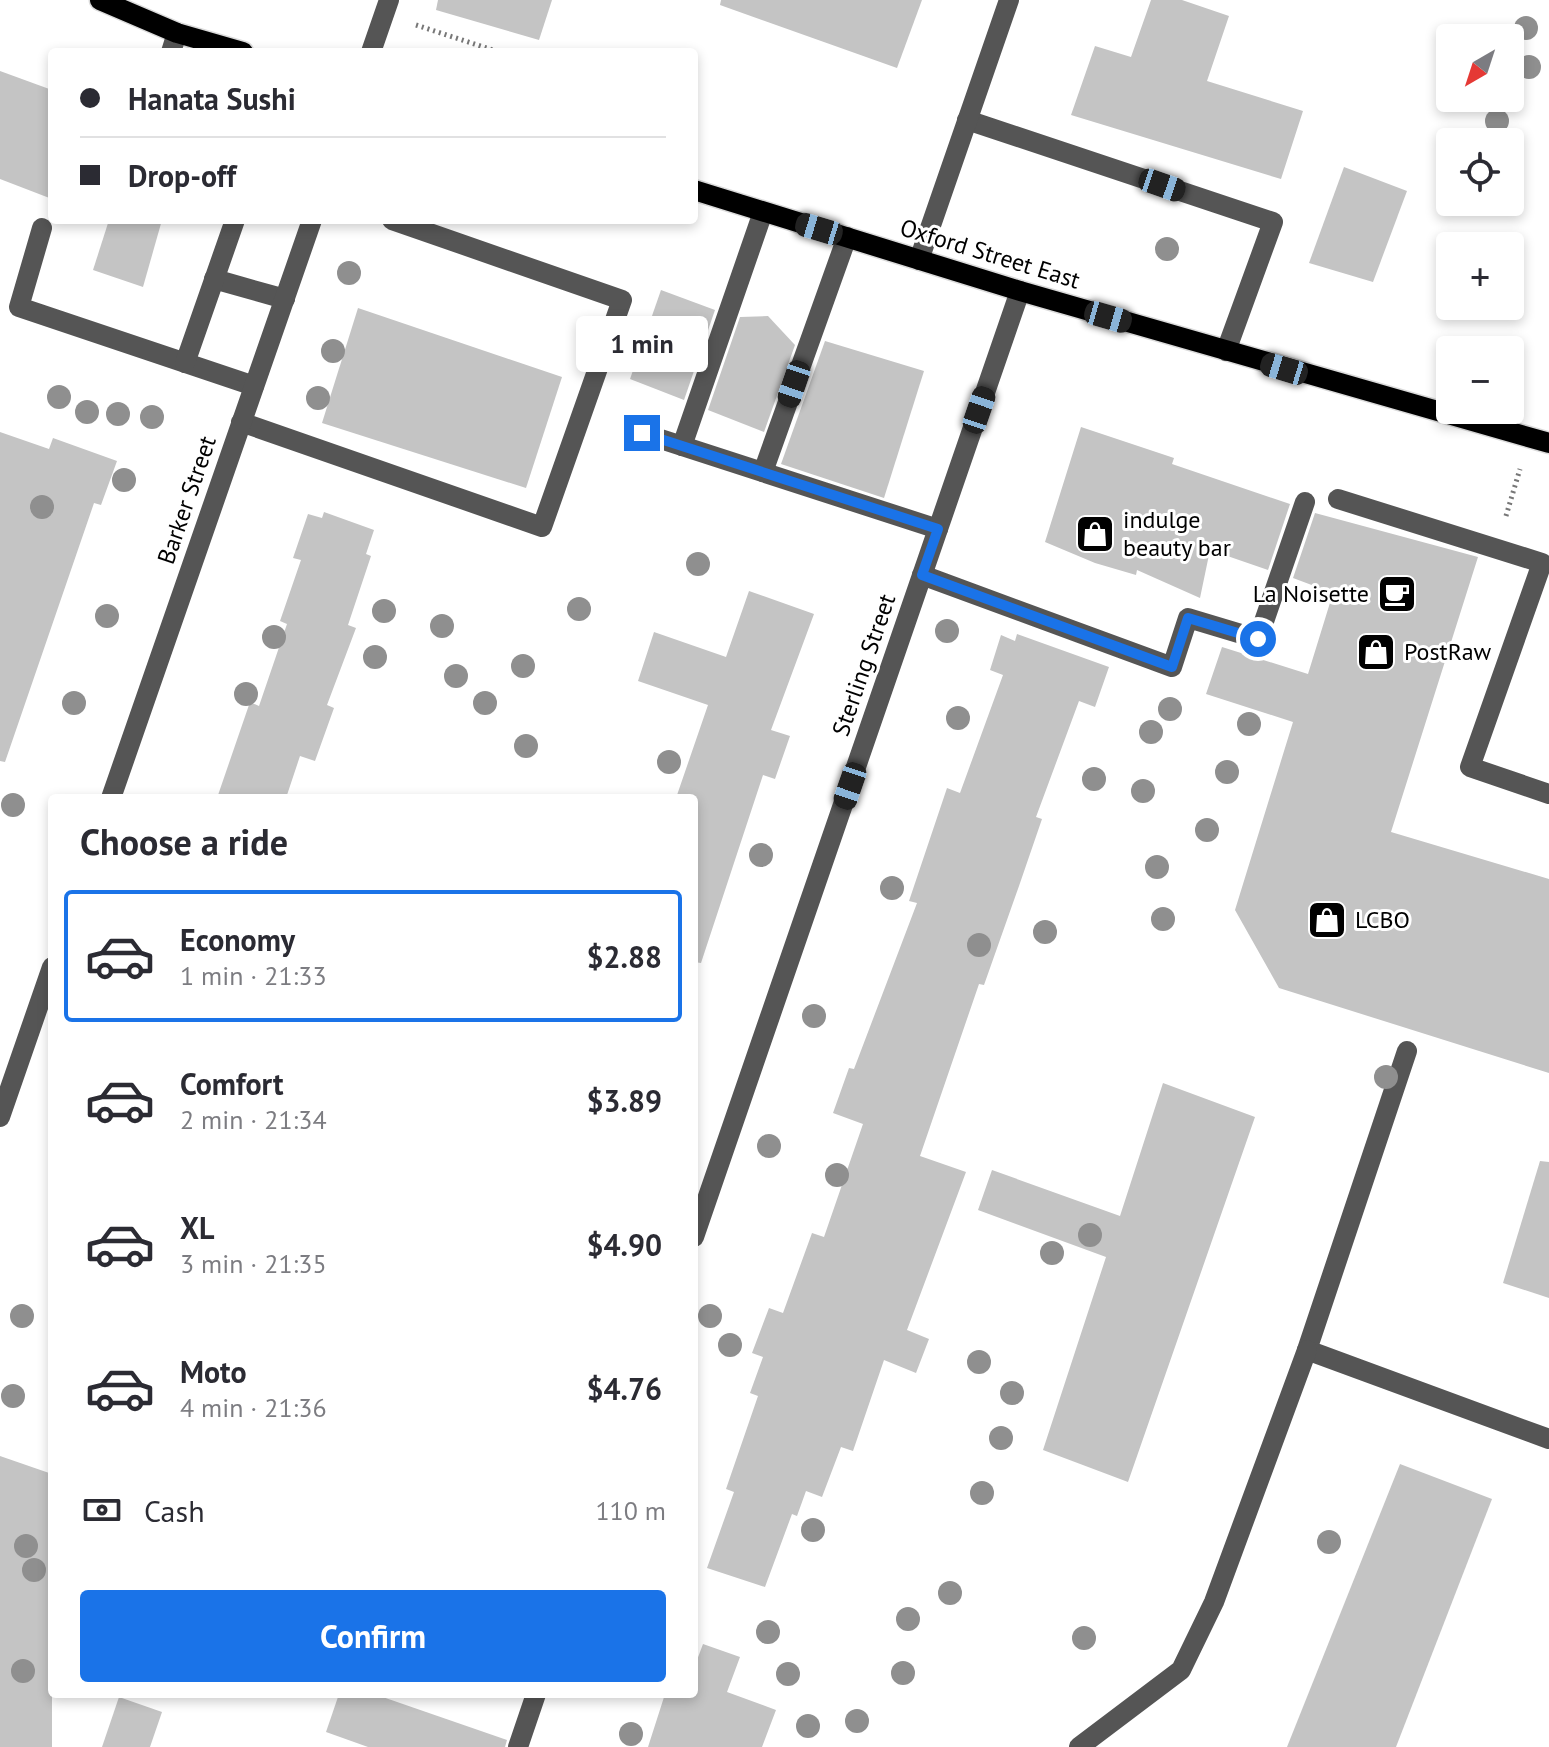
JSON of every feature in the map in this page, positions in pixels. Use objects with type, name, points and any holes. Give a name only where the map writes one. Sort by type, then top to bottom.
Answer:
[{"type":"main road","points":[[100,0],[174,42],[215,48]]},
{"type":"main road","name":"Oxford Street East","points":[[698,191],[1020,291],[1539,440]]},
{"type":"street","points":[[372,48],[389,0]]},
{"type":"street","points":[[919,260],[1009,0]]},
{"type":"street","points":[[967,120],[1273,222],[1226,351]]},
{"type":"street","points":[[682,446],[763,212]]},
{"type":"street","points":[[185,363],[234,224]]},
{"type":"street","name":"Barker Street","points":[[112,794],[311,224]]},
{"type":"street","points":[[241,422],[542,527],[622,300],[404,224]]},
{"type":"street","points":[[42,228],[19,307],[254,386]]},
{"type":"street","points":[[763,472],[847,237]]},
{"type":"street","points":[[214,279],[285,299]]},
{"type":"street","name":"Sterling Street","points":[[698,1225],[1020,291]]},
{"type":"street","points":[[642,433],[938,529]]},
{"type":"street","points":[[1338,499],[1542,563],[1470,767],[1549,794]]},
{"type":"street","points":[[922,575],[1172,667],[1188,618],[1258,639],[1305,502]]},
{"type":"street","points":[[0,1117],[48,979]]},
{"type":"street","points":[[1079,1747],[1181,1670],[1214,1602],[1307,1350],[1407,1051]]},
{"type":"street","points":[[1307,1350],[1549,1439]]},
{"type":"street","points":[[518,1747],[535,1698]]},
{"type":"path","points":[[412,24],[487,48]]},
{"type":"path","points":[[1496,548],[1539,440]]},
{"type":"building","points":[[438,0],[552,0],[539,40],[436,10]]},
{"type":"building","points":[[721,0],[922,0],[897,68],[720,5]]},
{"type":"building","points":[[1151,0],[1182,0],[1229,16],[1207,81],[1303,111],[1281,179],[1071,115],[1095,46],[1131,57]]},
{"type":"building","points":[[0,71],[48,89],[48,197],[0,179]]},
{"type":"building","points":[[1344,167],[1407,191],[1373,282],[1309,263]]},
{"type":"building","points":[[108,224],[161,224],[143,287],[93,270]]},
{"type":"building","points":[[661,290],[715,310],[684,400],[630,379]]},
{"type":"building","points":[[358,308],[562,377],[526,488],[322,423]]},
{"type":"building","points":[[768,316],[795,345],[764,432],[708,410],[740,317]]},
{"type":"building","points":[[825,341],[924,371],[884,498],[781,464]]},
{"type":"building","points":[[1081,427],[1174,458],[1172,464],[1290,504],[1268,570],[1210,550],[1200,598],[1137,570],[1136,575],[1095,563],[1045,542]]},
{"type":"building","points":[[0,432],[49,449],[53,438],[117,461],[101,505],[94,503],[5,762],[0,761]]},
{"type":"building","points":[[324,512],[374,530],[366,554],[371,556],[348,625],[356,628],[327,705],[334,708],[315,761],[300,756],[287,794],[218,794],[250,702],[259,706],[287,624],[280,621],[301,560],[293,558],[308,514],[322,518]]},
{"type":"building","points":[[1315,513],[1478,557],[1391,832],[1549,879],[1549,1073],[1279,988],[1235,910],[1293,722],[1206,694],[1222,647],[1308,674],[1333,593],[1293,578]]},
{"type":"building","points":[[749,591],[814,614],[771,730],[790,736],[775,779],[763,775],[701,963],[698,963],[698,794],[677,794],[708,705],[638,681],[654,632],[726,657]]},
{"type":"building","points":[[1017,634],[1109,667],[1095,707],[1079,701],[1036,817],[1042,819],[1019,886],[984,985],[979,984],[920,1156],[966,1172],[907,1330],[929,1339],[916,1373],[884,1360],[853,1451],[841,1447],[822,1497],[806,1491],[797,1516],[792,1514],[765,1587],[707,1568],[734,1492],[726,1489],[758,1396],[750,1393],[763,1357],[752,1353],[769,1308],[783,1313],[812,1233],[824,1237],[863,1124],[833,1113],[849,1068],[854,1069],[917,903],[909,901],[947,788],[960,793],[1003,675],[990,670],[1001,635],[1015,641]]},
{"type":"building","points":[[1163,1083],[1255,1117],[1128,1482],[1043,1450],[1106,1257],[978,1210],[992,1170],[1120,1216]]},
{"type":"building","points":[[1540,1161],[1549,1162],[1549,1298],[1503,1283]]},
{"type":"building","points":[[0,1456],[48,1473],[48,1698],[52,1698],[52,1747],[0,1747]]},
{"type":"building","points":[[1400,1464],[1492,1499],[1396,1747],[1287,1747]]},
{"type":"building","points":[[703,1644],[740,1657],[727,1692],[776,1710],[762,1747],[648,1747],[664,1698],[698,1698],[698,1657]]},
{"type":"building","points":[[119,1698],[162,1712],[150,1747],[102,1747]]},
{"type":"building","points":[[338,1698],[386,1698],[507,1740],[505,1747],[368,1747],[326,1732]]},
{"type":"place","name":"indulge beauty bar","points":[[1095,534]]},
{"type":"place","name":"La Noisette","points":[[1397,594]]},
{"type":"place","name":"PostRaw","points":[[1376,652]]},
{"type":"place","name":"LCBO","points":[[1327,920]]},
{"type":"route","points":[[642,433],[938,529],[922,575],[1172,667],[1188,618],[1258,639]]}]
